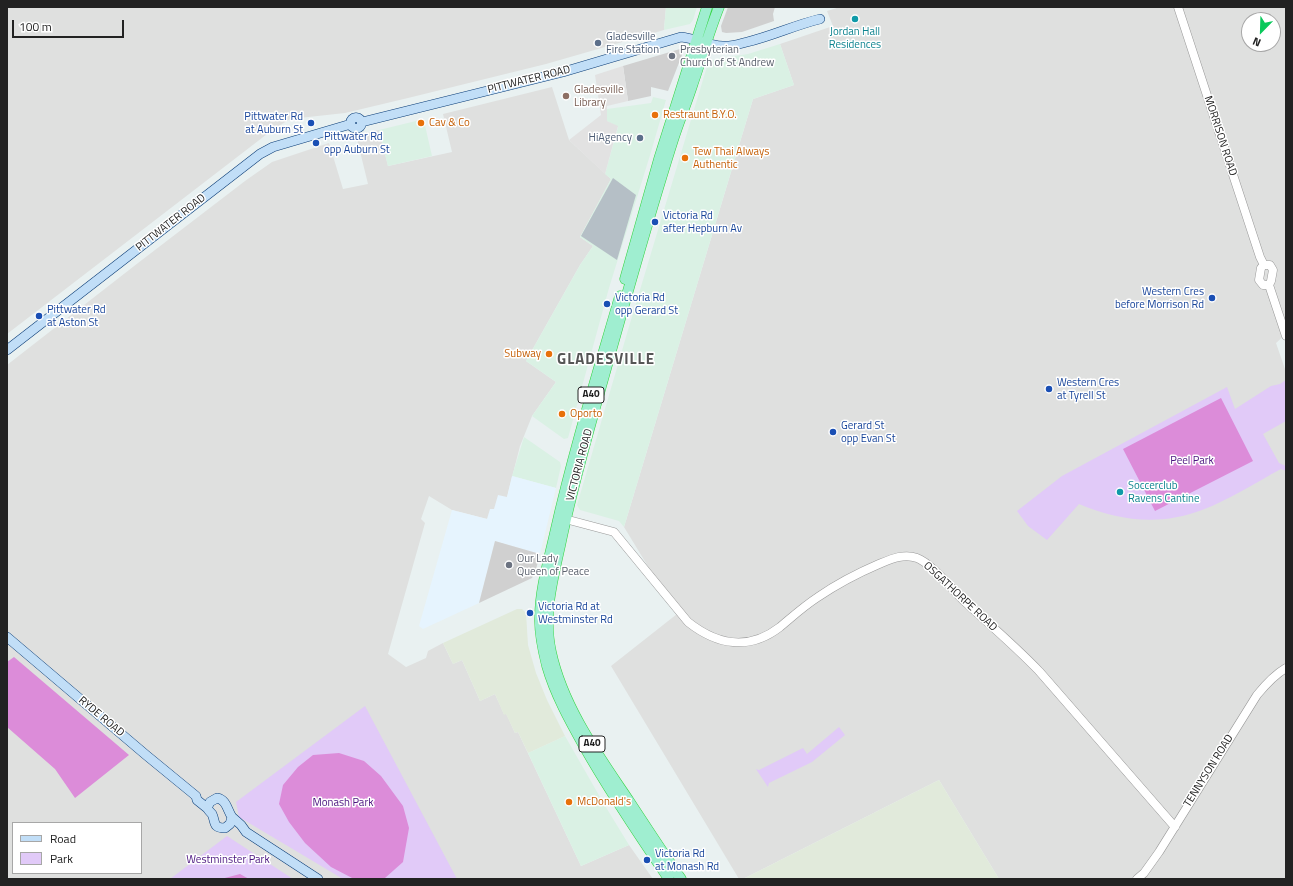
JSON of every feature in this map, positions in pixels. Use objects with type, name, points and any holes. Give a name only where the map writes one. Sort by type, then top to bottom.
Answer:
[{"type":"highway","name":"VICTORIA ROAD","points":[[681,879],[585,734],[563,691],[556,672],[548,641],[547,612],[566,518],[606,368],[661,180],[695,79],[706,7]]},
{"type":"highway","name":"VICTORIA ROAD","points":[[669,879],[608,787],[568,717],[547,668],[542,643],[540,618],[542,590],[566,486],[643,212],[701,41],[719,7]]},
{"type":"main road","name":"PITTWATER ROAD","points":[[7,350],[260,154],[274,147],[351,124],[351,120],[356,117],[360,118],[362,122],[563,72],[681,37],[723,46],[733,45],[758,39],[820,18]]},
{"type":"main road","name":"RYDE ROAD","points":[[7,637],[196,796],[212,815],[213,822],[216,825],[222,828],[227,826]]},
{"type":"main road","name":"RYDE ROAD","points":[[196,796],[202,795],[212,800],[217,798],[224,800],[228,812],[232,817]]},
{"type":"main road","points":[[207,808],[212,800]]},
{"type":"main road","points":[[246,832],[232,817],[227,826],[246,832],[318,879]]},
{"type":"street","name":"MORRISON ROAD","points":[[1178,7],[1260,257],[1264,265]]},
{"type":"street","points":[[1264,265],[1270,265],[1273,270],[1272,281],[1269,285],[1263,285],[1259,280],[1261,268],[1264,265]]},
{"type":"street","points":[[1269,285],[1286,336]]},
{"type":"street","name":"OSGATHORPE ROAD","points":[[566,518],[614,532],[688,622],[697,629],[715,638],[734,642],[752,641],[766,636],[779,628],[817,597],[865,570],[894,558],[908,556],[917,558],[926,564],[1029,661],[1053,686],[1175,827]]},
{"type":"street","name":"TENNYSON ROAD","points":[[1137,879],[1144,873],[1175,827],[1257,695],[1274,676],[1286,668]]},
{"type":"shaded area","points":[[7,7],[666,7],[664,30],[546,64],[345,113],[290,119],[271,131],[7,334]]},
{"type":"shaded area","points":[[666,7],[697,7],[693,20],[690,24],[664,30]]},
{"type":"shaded area","points":[[728,7],[775,7],[773,14],[774,21],[742,32],[722,32],[721,26]]},
{"type":"shaded area","points":[[840,7],[1286,7],[1286,334],[1276,343],[1286,372],[1286,879],[999,879],[939,780],[743,879],[739,879],[611,666],[677,614],[624,527],[753,99],[794,85],[780,44],[833,26],[827,11]]},
{"type":"shaded area","points":[[780,44],[794,85],[753,99],[624,527],[619,521],[580,510],[577,505],[708,63],[715,59],[748,54]]},
{"type":"shaded area","points":[[680,49],[683,51],[682,55],[668,91],[651,87],[651,96],[628,101],[623,66]]},
{"type":"shaded area","points":[[623,66],[628,101],[607,106],[607,121],[618,126],[605,174],[569,140],[601,115],[595,75]]},
{"type":"shaded area","points":[[552,87],[569,140],[611,179],[580,237],[593,246],[580,265],[526,361],[556,382],[532,416],[520,446],[507,497],[487,519],[452,510],[429,496],[421,519],[425,523],[388,654],[406,667],[426,658],[428,651],[443,643],[453,664],[462,660],[480,701],[495,694],[515,733],[518,732],[581,866],[629,845],[653,879],[7,879],[7,365],[245,181],[272,162],[329,143],[343,189],[368,184],[356,135],[379,130],[388,166],[452,152],[443,114]]},
{"type":"shaded area","points":[[653,97],[666,100],[609,288],[568,438],[564,439],[532,416],[556,382],[526,361],[580,265],[593,246],[580,237],[611,179],[605,174],[618,127],[607,121],[607,109],[651,103]]},
{"type":"shaded area","points":[[420,120],[424,121],[432,156],[388,166],[379,130]]},
{"type":"shaded area","points":[[613,178],[636,195],[617,260],[581,236]]},
{"type":"shaded area","points":[[524,437],[560,462],[561,466],[556,488],[512,476]]},
{"type":"shaded area","points":[[512,476],[556,488],[540,554],[495,541],[479,603],[423,629],[419,626],[452,510],[487,519],[490,509],[494,509],[498,495],[507,497]]},
{"type":"shaded area","points":[[495,541],[540,554],[535,573],[532,578],[479,603]]},
{"type":"shaded area","points":[[517,609],[522,609],[526,613],[528,645],[536,673],[547,700],[565,736],[528,753],[518,732],[515,733],[506,714],[504,715],[495,694],[480,701],[462,660],[453,664],[443,643]]},
{"type":"shaded area","points":[[565,736],[629,845],[581,866],[528,753]]},
{"type":"shaded area","points":[[939,780],[999,879],[743,879]]},
{"type":"green space","name":"Peel Park","points":[[1286,380],[1286,421],[1263,434],[1279,463],[1286,466],[1286,471],[1281,469],[1212,506],[1187,515],[1171,518],[1155,520],[1124,518],[1094,510],[1079,504],[1047,540],[1028,526],[1017,511],[1062,476],[1227,387],[1235,409],[1271,386],[1280,384]]},
{"type":"green space","points":[[1221,398],[1253,461],[1155,511],[1123,449]]},
{"type":"green space","points":[[14,657],[129,755],[75,798],[55,769],[7,727],[7,662]]},
{"type":"green space","name":"Monash Park","points":[[365,706],[457,879],[343,879],[239,817],[236,802]]},
{"type":"green space","points":[[839,727],[845,735],[812,762],[769,783],[768,787],[756,769],[759,770],[803,748],[807,754]]},
{"type":"green space","points":[[339,753],[364,761],[381,776],[403,806],[409,828],[403,862],[385,878],[354,879],[331,867],[305,843],[289,822],[279,804],[283,785],[298,767],[313,755]]},
{"type":"green space","name":"Westminster Park","points":[[227,836],[293,879],[170,879]]},
{"type":"green space","points":[[240,874],[249,879],[221,879]]},
{"type":"place","name":"Jordan Hall Residences","points":[[855,19]]},
{"type":"place","name":"Gladesville Fire Station","points":[[598,43]]},
{"type":"place","name":"Presbyterian Church of St Andrew","points":[[672,56]]},
{"type":"place","name":"Gladesville Library","points":[[566,96]]},
{"type":"place","name":"Restraunt B.Y.O.","points":[[655,115]]},
{"type":"place","name":"Pittwater Rd at Auburn St","points":[[311,123]]},
{"type":"place","name":"Cav & Co","points":[[421,123]]},
{"type":"place","name":"HiAgency","points":[[640,138]]},
{"type":"place","name":"Pittwater Rd opp Auburn St","points":[[316,143]]},
{"type":"place","name":"Tew Thai Always Authentic","points":[[685,158]]},
{"type":"place","name":"Victoria Rd after Hepburn Av","points":[[655,222]]},
{"type":"place","name":"Western Cres before Morrison Rd","points":[[1212,298]]},
{"type":"place","name":"Victoria Rd opp Gerard St","points":[[607,304]]},
{"type":"place","name":"Pittwater Rd at Aston St","points":[[39,316]]},
{"type":"place","name":"Subway","points":[[549,354]]},
{"type":"place","name":"Western Cres at Tyrell St","points":[[1049,389]]},
{"type":"place","name":"Oporto","points":[[562,414]]},
{"type":"place","name":"Gerard St opp Evan St","points":[[833,432]]},
{"type":"place","name":"Soccerclub Ravens Cantine","points":[[1120,492]]},
{"type":"place","name":"Our Lady Queen of Peace","points":[[509,565]]},
{"type":"place","name":"Victoria Rd at Westminster Rd","points":[[530,613]]},
{"type":"place","name":"McDonald's","points":[[569,802]]},
{"type":"place","name":"Victoria Rd at Monash Rd","points":[[647,860]]},
{"type":"district","name":"GLADESVILLE","points":[[606,360]]}]
